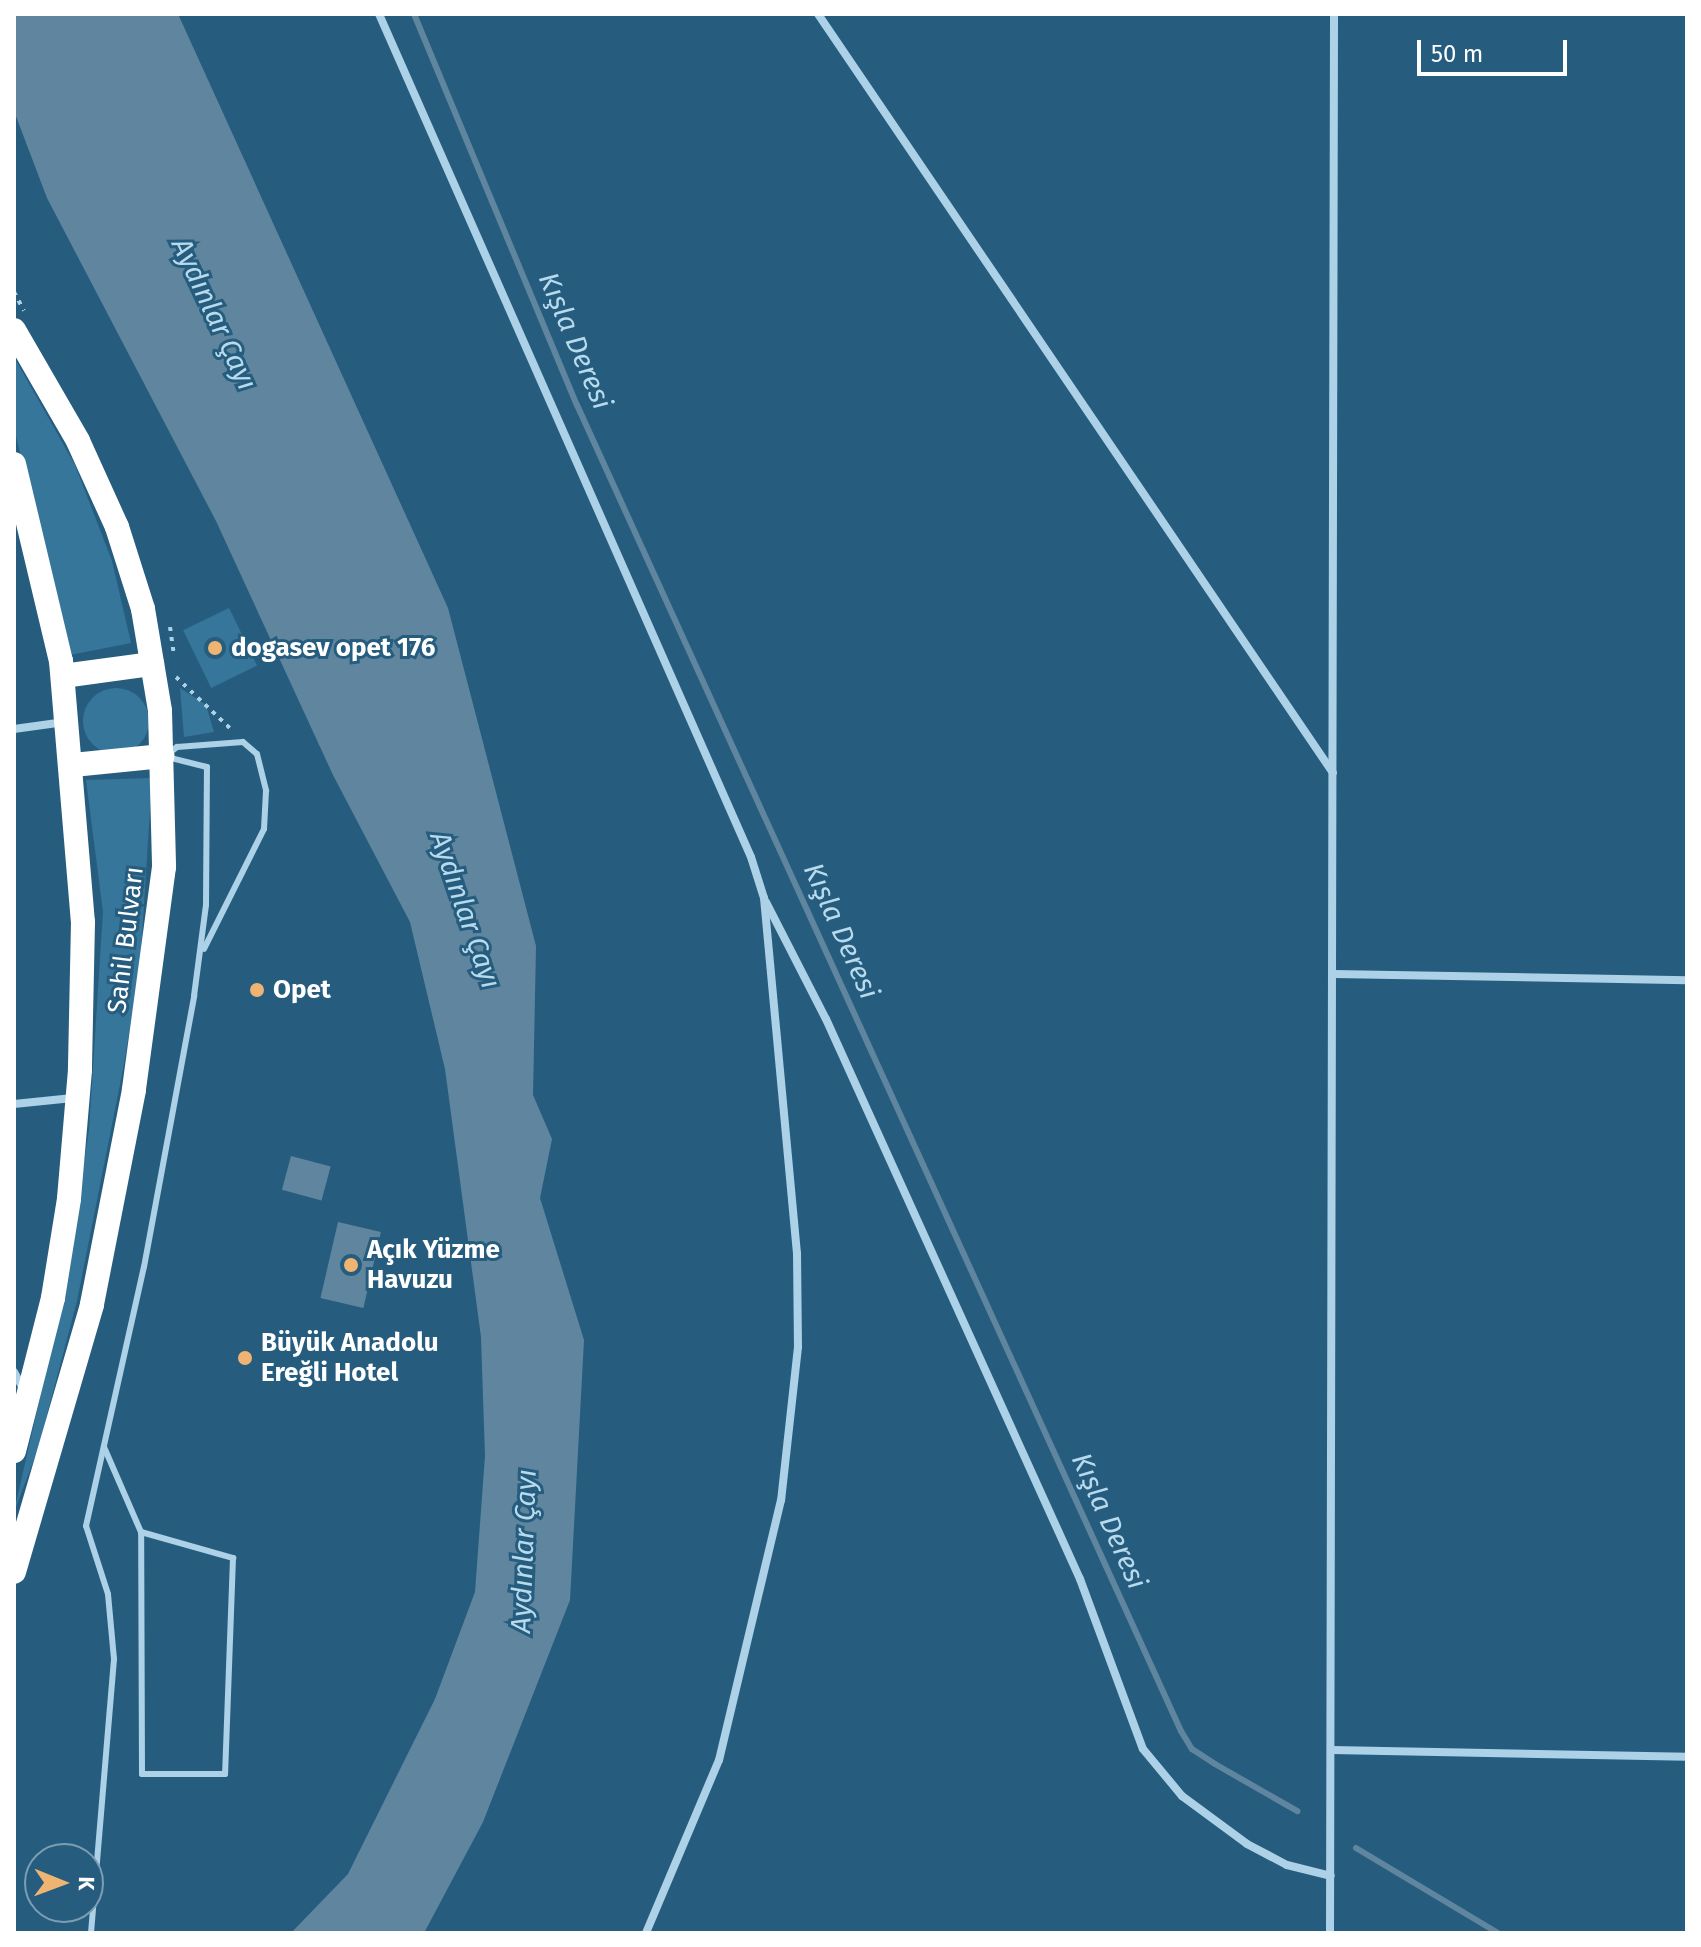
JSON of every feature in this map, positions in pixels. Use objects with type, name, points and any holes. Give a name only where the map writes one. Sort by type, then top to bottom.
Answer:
[{"type":"highway","name":"Sahil Bulvarı","points":[[14,330],[78,441],[117,527],[162,669],[163,756],[161,903],[116,1188],[81,1347],[14,1572]]},
{"type":"highway","name":"Sahil Bulvarı","points":[[14,464],[63,676],[73,765],[83,922],[77,1098],[53,1298],[14,1451]]},
{"type":"highway","points":[[63,676],[162,669]]},
{"type":"highway","points":[[73,765],[163,756]]},
{"type":"street","points":[[379,14],[751,857],[764,898],[826,1019],[1080,1579],[1143,1749],[1182,1796],[1247,1844],[1287,1865],[1331,1876]]},
{"type":"street","points":[[818,14],[1333,774]]},
{"type":"street","points":[[1330,1933],[1334,14]]},
{"type":"street","points":[[14,729],[69,721]]},
{"type":"street","points":[[646,1933],[719,1760],[783,1485],[798,1347],[797,1253],[764,898]]},
{"type":"street","points":[[1333,974],[1687,980]]},
{"type":"street","points":[[14,1104],[77,1098]]},
{"type":"street","points":[[14,1372],[29,1398]]},
{"type":"street","points":[[1332,1750],[1687,1757]]},
{"type":"lane","points":[[163,756],[177,747],[243,742],[257,754],[266,791],[264,829],[201,955]]},
{"type":"lane","points":[[91,1933],[114,1659],[108,1594],[86,1526],[144,1267],[201,955],[207,767],[163,756]]},
{"type":"lane","points":[[104,1447],[141,1532],[142,1774],[225,1774],[233,1558],[141,1532]]},
{"type":"path","points":[[162,669],[243,742]]},
{"type":"shaded area","points":[[14,357],[75,465],[112,561],[131,643],[70,655],[14,428]]},
{"type":"shaded area","points":[[229,608],[257,666],[211,688],[183,630]]},
{"type":"shaded area","points":[[122,688],[140,697],[147,708],[147,734],[140,745],[129,752],[110,754],[92,745],[85,734],[83,715],[92,697],[103,690]]},
{"type":"shaded area","points":[[180,688],[206,705],[214,732],[184,737]]},
{"type":"shaded area","points":[[152,778],[140,968],[124,1064],[77,1301],[38,1449],[14,1512],[63,1296],[89,1130],[103,912],[86,780]]},
{"type":"water","name":"Aydınlar Çayı","points":[[14,14],[178,14],[448,608],[536,946],[533,1095],[552,1139],[540,1198],[584,1340],[570,1600],[483,1822],[424,1933],[291,1933],[348,1874],[435,1699],[475,1592],[485,1456],[481,1337],[445,1069],[410,922],[333,775],[216,521],[47,198],[14,111]]},
{"type":"water","name":"Açık Yüzme Havuzu","points":[[291,1156],[331,1167],[322,1200],[282,1190]]},
{"type":"water","name":"Açık Yüzme Havuzu","points":[[338,1222],[381,1232],[363,1308],[320,1298]]},
{"type":"waterway","name":"Kışla Deresi","points":[[414,14],[577,405],[1181,1731],[1192,1749],[1297,1811]]},
{"type":"waterway","name":"Kışla Deresi","points":[[1356,1848],[1498,1933]]},
{"type":"place","name":"dogasev opet 176","points":[[215,648]]},
{"type":"place","name":"Opet","points":[[257,990]]},
{"type":"place","name":"Açık Yüzme Havuzu","points":[[351,1265]]},
{"type":"place","name":"Büyük Anadolu Ereğli Hotel","points":[[245,1358]]}]
